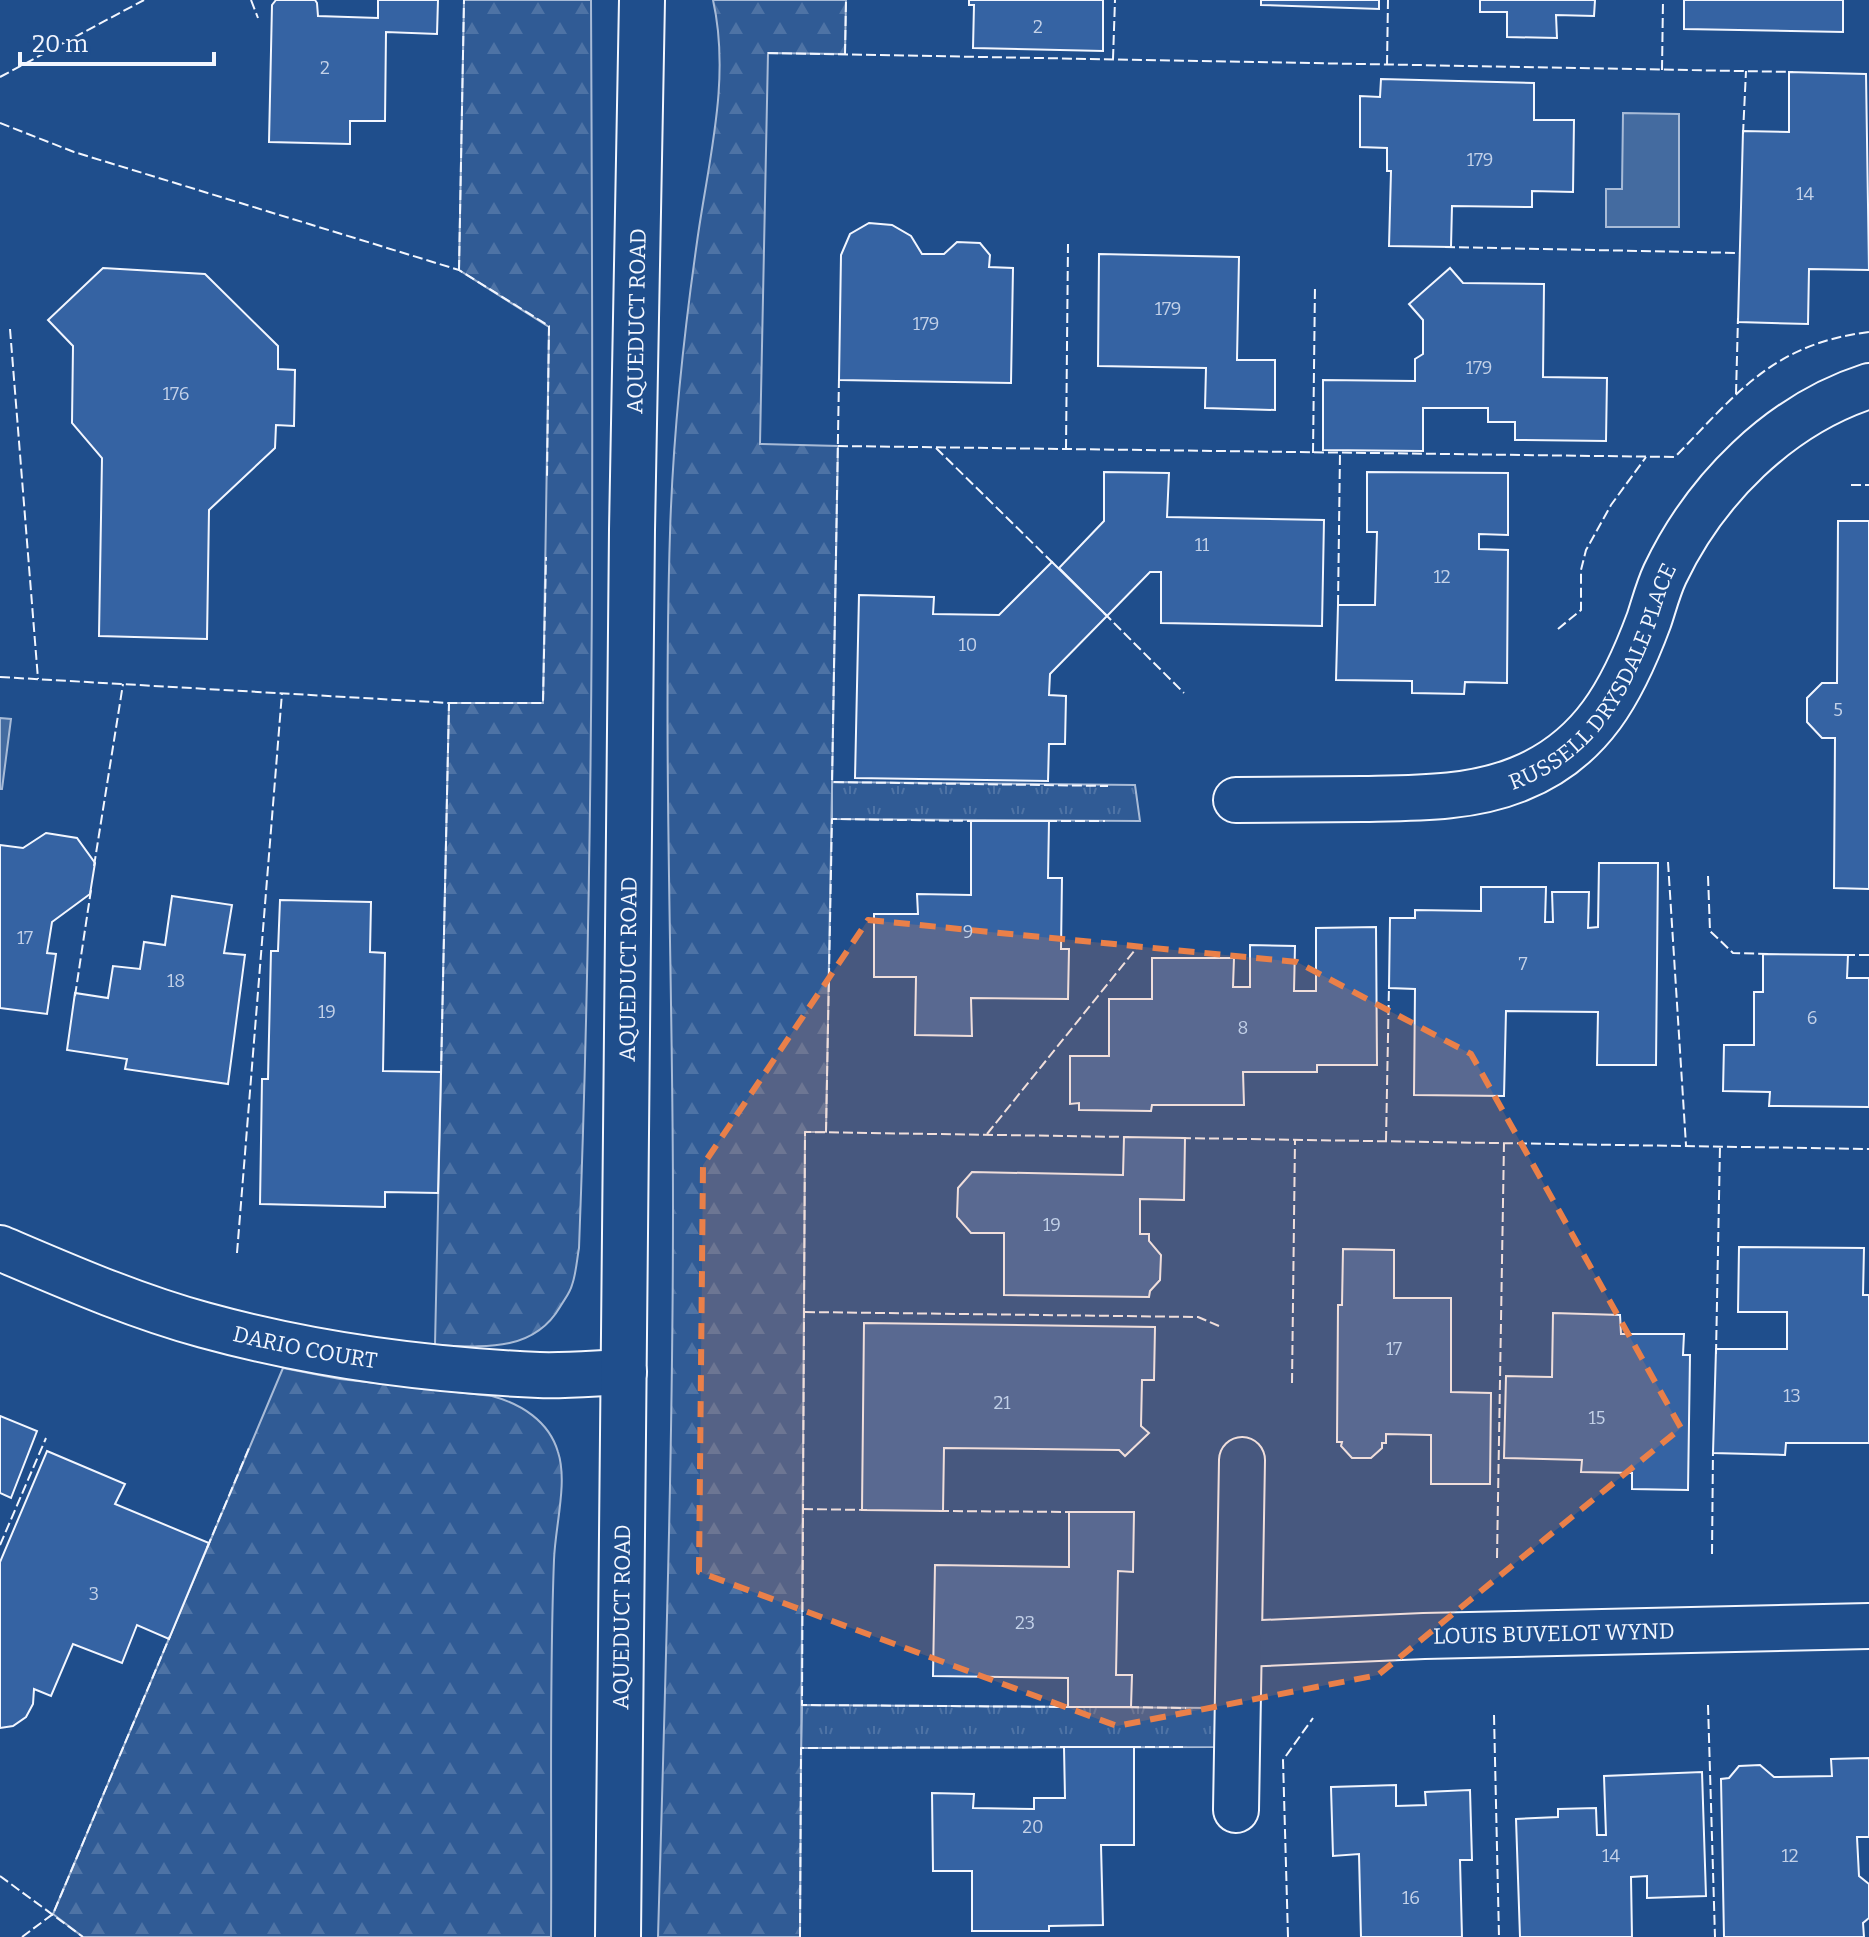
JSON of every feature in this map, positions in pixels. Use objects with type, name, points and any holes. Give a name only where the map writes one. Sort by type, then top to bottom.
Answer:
[{"type":"street","name":"AQUEDUCT ROAD","points":[[618,1937],[632,530],[642,0]]},
{"type":"street","name":"RUSSELL DRYSDALE PLACE","points":[[1236,800],[1421,798],[1479,792],[1520,779],[1550,762],[1584,738],[1611,702],[1632,663],[1664,575],[1732,474],[1768,441],[1808,412],[1869,386]]},
{"type":"street","name":"DARIO COURT","points":[[0,1248],[106,1292],[203,1325],[292,1346],[448,1368],[542,1375],[624,1372]]},
{"type":"street","points":[[1236,1810],[1242,1460]]},
{"type":"street","name":"LOUIS BUVELOT WYND","points":[[1240,1644],[1424,1636],[1869,1626]]},
{"type":"highlighted area","points":[[868,920],[1297,962],[1471,1054],[1681,1428],[1378,1675],[1117,1726],[699,1572],[703,1165]]},
{"type":"green space","points":[[464,0],[591,0],[590,780],[579,1248],[571,1288],[549,1322],[521,1340],[488,1346],[435,1345],[449,703],[543,703],[549,327],[459,270]]},
{"type":"green space","points":[[713,0],[846,0],[845,54],[768,53],[760,444],[838,446],[826,1132],[805,1132],[800,1937],[658,1937],[673,1297],[668,701],[670,533],[683,351],[719,91],[720,60]]},
{"type":"green space","points":[[832,782],[1135,785],[1140,821],[832,819]]},
{"type":"green space","points":[[283,1368],[340,1379],[492,1396],[532,1415],[554,1441],[562,1477],[552,1607],[551,1937],[83,1937],[53,1914]]},
{"type":"green space","points":[[802,1705],[1216,1708],[1215,1747],[801,1748]]},
{"type":"shaded area","points":[[1623,113],[1679,114],[1679,227],[1606,227],[1606,189],[1622,189]]},
{"type":"shaded area","points":[[0,718],[11,719],[2,789],[0,789]]},
{"type":"building","points":[[276,0],[315,0],[318,16],[378,18],[378,0],[438,0],[437,34],[386,32],[385,121],[350,121],[350,144],[269,142],[272,5]]},
{"type":"building","points":[[969,0],[1103,0],[1103,51],[973,48],[974,5],[969,5]]},
{"type":"building","points":[[1261,0],[1379,0],[1379,9],[1261,5]]},
{"type":"building","points":[[1480,0],[1595,0],[1594,16],[1556,15],[1557,38],[1507,37],[1507,12],[1480,12]]},
{"type":"building","points":[[1684,0],[1843,0],[1843,32],[1684,29]]},
{"type":"building","points":[[1789,72],[1866,74],[1869,270],[1809,269],[1808,324],[1738,322],[1743,131],[1789,132]]},
{"type":"building","points":[[1381,79],[1534,83],[1534,120],[1574,120],[1573,192],[1532,191],[1532,207],[1452,206],[1451,247],[1389,246],[1391,171],[1387,171],[1387,148],[1360,147],[1360,96],[1380,97]]},
{"type":"building","points":[[869,223],[892,225],[911,236],[922,254],[944,254],[957,242],[980,243],[990,255],[989,267],[1013,268],[1011,383],[839,380],[841,255],[850,234]]},
{"type":"building","points":[[1099,254],[1239,257],[1237,360],[1275,360],[1275,410],[1205,408],[1206,368],[1098,366]]},
{"type":"building","points":[[103,268],[205,274],[278,346],[278,369],[295,370],[294,426],[276,425],[275,448],[209,510],[207,639],[99,636],[102,458],[72,423],[73,346],[48,320]]},
{"type":"building","points":[[1450,268],[1463,283],[1544,284],[1543,377],[1607,378],[1606,441],[1515,440],[1515,422],[1488,422],[1488,408],[1423,408],[1423,451],[1323,450],[1323,380],[1415,381],[1415,359],[1423,354],[1423,320],[1409,304]]},
{"type":"building","points":[[1104,472],[1169,473],[1167,517],[1324,520],[1322,626],[1161,623],[1161,572],[1150,572],[1107,616],[1059,568],[1104,521]]},
{"type":"building","points":[[1367,472],[1508,473],[1508,535],[1479,534],[1479,549],[1508,550],[1507,683],[1465,682],[1464,694],[1412,693],[1412,681],[1336,680],[1338,605],[1375,605],[1377,532],[1367,532]]},
{"type":"building","points":[[1838,521],[1869,521],[1869,889],[1834,888],[1835,738],[1822,738],[1807,722],[1807,698],[1822,683],[1837,683]]},
{"type":"building","points":[[1052,562],[1107,616],[1050,674],[1049,695],[1066,696],[1065,744],[1049,744],[1048,781],[855,778],[859,595],[934,597],[933,614],[999,615]]},
{"type":"building","points":[[971,821],[1049,821],[1048,878],[1062,878],[1061,949],[1069,949],[1068,999],[971,998],[972,1036],[915,1035],[916,977],[874,977],[874,914],[918,914],[917,894],[971,895]]},
{"type":"building","points":[[46,833],[77,838],[95,863],[90,894],[52,922],[47,953],[56,954],[47,1014],[0,1008],[0,845],[23,848]]},
{"type":"building","points":[[1599,863],[1658,863],[1656,1065],[1597,1065],[1598,1012],[1506,1011],[1504,1096],[1414,1095],[1415,989],[1389,988],[1390,918],[1415,918],[1415,910],[1481,911],[1481,887],[1546,887],[1545,922],[1553,922],[1552,892],[1589,892],[1588,928],[1598,927]]},
{"type":"building","points":[[172,896],[232,905],[224,953],[245,955],[228,1084],[125,1069],[127,1059],[67,1050],[75,993],[108,998],[113,966],[140,969],[144,942],[165,945]]},
{"type":"building","points":[[280,900],[371,902],[370,952],[385,953],[383,1071],[441,1072],[438,1193],[385,1192],[385,1207],[260,1204],[262,1079],[268,1079],[271,951],[278,951]]},
{"type":"building","points":[[1376,927],[1377,1065],[1317,1065],[1317,1072],[1243,1072],[1244,1105],[1152,1105],[1151,1111],[1079,1110],[1079,1103],[1070,1104],[1070,1056],[1109,1056],[1109,999],[1152,999],[1152,958],[1234,958],[1233,987],[1250,987],[1250,945],[1295,946],[1294,991],[1316,991],[1316,928]]},
{"type":"building","points":[[1763,954],[1848,955],[1847,978],[1869,978],[1869,1107],[1769,1106],[1770,1092],[1723,1091],[1724,1045],[1754,1045],[1754,992],[1763,992]]},
{"type":"building","points":[[1124,1137],[1185,1138],[1184,1200],[1140,1199],[1140,1234],[1149,1234],[1149,1241],[1161,1255],[1160,1280],[1150,1291],[1149,1297],[1004,1295],[1004,1233],[971,1233],[957,1217],[958,1188],[972,1172],[1123,1175]]},
{"type":"building","points":[[1739,1247],[1864,1248],[1863,1295],[1869,1295],[1869,1443],[1786,1443],[1785,1455],[1713,1453],[1716,1349],[1787,1349],[1787,1312],[1738,1312]]},
{"type":"building","points":[[1343,1249],[1394,1250],[1394,1298],[1451,1298],[1451,1392],[1491,1393],[1490,1484],[1431,1484],[1431,1435],[1386,1434],[1386,1443],[1382,1443],[1382,1448],[1371,1458],[1352,1458],[1341,1446],[1342,1442],[1337,1442],[1338,1305],[1342,1305]]},
{"type":"building","points":[[1553,1313],[1620,1315],[1621,1334],[1684,1334],[1683,1355],[1690,1355],[1688,1490],[1632,1489],[1632,1473],[1581,1472],[1582,1460],[1504,1458],[1506,1376],[1552,1377]]},
{"type":"building","points":[[864,1323],[1155,1327],[1154,1380],[1142,1380],[1141,1426],[1149,1433],[1125,1456],[1119,1450],[944,1448],[943,1511],[862,1510]]},
{"type":"building","points":[[0,1416],[37,1431],[11,1498],[0,1493]]},
{"type":"building","points":[[47,1451],[125,1484],[115,1504],[209,1543],[169,1639],[137,1625],[122,1663],[73,1644],[51,1696],[34,1689],[33,1704],[26,1717],[13,1726],[0,1728],[0,1562]]},
{"type":"building","points":[[1069,1512],[1134,1512],[1133,1572],[1118,1571],[1116,1675],[1132,1675],[1131,1707],[1068,1707],[1068,1678],[933,1676],[935,1565],[1069,1567]]},
{"type":"building","points":[[1064,1747],[1134,1747],[1134,1845],[1101,1845],[1103,1925],[1049,1926],[1049,1931],[972,1931],[972,1871],[933,1871],[932,1793],[974,1794],[973,1808],[1034,1809],[1034,1798],[1065,1798]]},
{"type":"building","points":[[1869,1758],[1869,1837],[1857,1837],[1859,1876],[1869,1884],[1869,1918],[1863,1923],[1864,1937],[1724,1937],[1721,1779],[1729,1778],[1739,1766],[1760,1765],[1774,1777],[1832,1776],[1831,1759]]},
{"type":"building","points":[[1702,1772],[1706,1896],[1647,1898],[1647,1876],[1631,1877],[1632,1937],[1520,1937],[1516,1819],[1558,1817],[1558,1809],[1596,1808],[1597,1835],[1606,1835],[1604,1776]]},
{"type":"building","points":[[1396,1785],[1396,1806],[1426,1805],[1425,1792],[1470,1790],[1472,1860],[1460,1860],[1462,1937],[1361,1937],[1359,1854],[1333,1856],[1331,1787]]},
{"type":"fence","points":[[0,77],[144,0]]},
{"type":"fence","points":[[251,0],[258,18]]},
{"type":"fence","points":[[459,270],[464,0]]},
{"type":"fence","points":[[845,54],[846,0]]},
{"type":"fence","points":[[1113,59],[1115,0]]},
{"type":"fence","points":[[1387,65],[1388,0]]},
{"type":"fence","points":[[1662,70],[1663,0]]},
{"type":"fence","points":[[768,53],[1793,72]]},
{"type":"fence","points":[[1743,134],[1746,71]]},
{"type":"fence","points":[[0,123],[74,152],[459,270],[549,326],[547,478]]},
{"type":"fence","points":[[1066,449],[1068,244]]},
{"type":"fence","points":[[1445,247],[1740,253]]},
{"type":"fence","points":[[1313,453],[1315,285]]},
{"type":"fence","points":[[1736,394],[1738,318]]},
{"type":"fence","points":[[10,329],[38,679]]},
{"type":"fence","points":[[838,446],[1675,457],[1739,392],[1782,360],[1807,347],[1869,332]]},
{"type":"fence","points":[[839,378],[832,782],[1108,786]]},
{"type":"fence","points":[[936,448],[1056,566]]},
{"type":"fence","points":[[1338,605],[1340,453]]},
{"type":"fence","points":[[1558,629],[1581,610],[1581,570],[1586,550],[1611,505],[1646,457]]},
{"type":"fence","points":[[1851,485],[1869,485]]},
{"type":"fence","points":[[0,677],[449,703],[543,703],[546,557]]},
{"type":"fence","points":[[1104,613],[1184,693]]},
{"type":"fence","points":[[94,866],[123,684]]},
{"type":"fence","points":[[237,1253],[282,693]]},
{"type":"fence","points":[[441,1075],[449,703]]},
{"type":"fence","points":[[826,1132],[832,819],[975,821]]},
{"type":"fence","points":[[1047,821],[1105,821]]},
{"type":"fence","points":[[1668,862],[1686,1145]]},
{"type":"fence","points":[[1708,876],[1710,931],[1733,953],[1769,954]]},
{"type":"fence","points":[[75,996],[91,890]]},
{"type":"fence","points":[[987,1134],[1139,945]]},
{"type":"fence","points":[[1845,955],[1869,955]]},
{"type":"fence","points":[[1386,1141],[1389,985]]},
{"type":"fence","points":[[1073,1707],[802,1705],[805,1132],[1129,1137]]},
{"type":"fence","points":[[1181,1138],[1869,1149]]},
{"type":"fence","points":[[1292,1383],[1295,1139]]},
{"type":"fence","points":[[1497,1558],[1504,1143]]},
{"type":"fence","points":[[1716,1354],[1720,1146]]},
{"type":"fence","points":[[805,1312],[1198,1317],[1219,1326]]},
{"type":"fence","points":[[0,1545],[46,1438]]},
{"type":"fence","points":[[207,1548],[249,1448]]},
{"type":"fence","points":[[1712,1554],[1713,1450]]},
{"type":"fence","points":[[803,1509],[867,1510]]},
{"type":"fence","points":[[939,1511],[1075,1512]]},
{"type":"fence","points":[[22,1937],[53,1914],[170,1636]]},
{"type":"fence","points":[[1708,1705],[1715,1937]]},
{"type":"fence","points":[[1129,1707],[1186,1708]]},
{"type":"fence","points":[[1494,1715],[1499,1937]]},
{"type":"fence","points":[[1288,1937],[1283,1760],[1313,1718]]},
{"type":"fence","points":[[800,1937],[801,1748],[1067,1747]]},
{"type":"fence","points":[[1131,1747],[1187,1747]]},
{"type":"fence","points":[[0,1876],[83,1937]]}]
